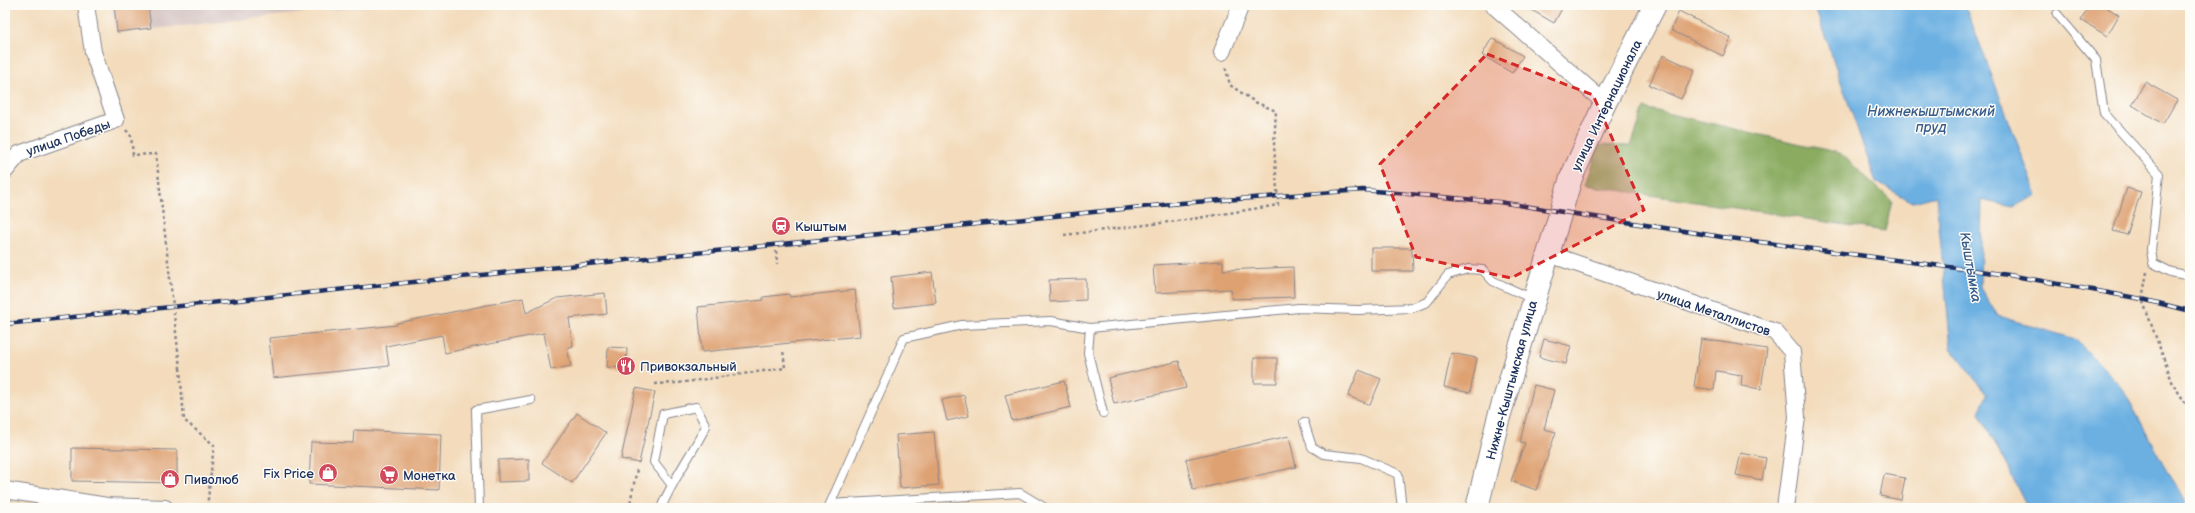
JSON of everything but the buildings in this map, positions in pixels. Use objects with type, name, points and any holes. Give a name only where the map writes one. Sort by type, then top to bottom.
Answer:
[{"type":"main road","name":"улица Интернационала","points":[[1549,254],[1571,178],[1604,103],[1655,5]]},
{"type":"main road","name":"Нижне-Кыштымская улица","points":[[1477,508],[1498,420],[1533,299],[1549,254]]},
{"type":"street","name":"улица Победы","points":[[5,171],[19,154],[116,120],[93,52],[86,5]]},
{"type":"street","points":[[1222,52],[1241,5]]},
{"type":"street","points":[[1493,5],[1604,103]]},
{"type":"street","name":"улица Металлистов","points":[[1549,254],[1775,332],[1792,352],[1797,417],[1785,508]]},
{"type":"street","points":[[5,490],[107,507],[165,508]]},
{"type":"lane","points":[[2057,14],[2096,60],[2104,113],[2159,174],[2151,250],[2153,263],[2171,272],[2190,276]]},
{"type":"lane","points":[[1045,508],[1020,493],[830,506],[904,338],[962,325],[1051,322],[1090,328],[1299,308],[1358,310],[1412,308],[1427,302],[1448,275],[1468,269],[1483,270],[1493,281],[1533,299]]},
{"type":"lane","points":[[1090,328],[1088,353],[1104,413]]},
{"type":"lane","points":[[479,508],[476,410],[531,400]]},
{"type":"lane","points":[[661,508],[671,484],[697,445],[706,426],[696,406],[663,414],[654,462],[671,484]]},
{"type":"lane","points":[[1304,422],[1312,447],[1324,454],[1361,458],[1398,474],[1402,508]]},
{"type":"path","points":[[1064,235],[1185,220],[1278,205],[1274,144],[1276,112],[1255,102],[1230,85],[1222,52]]},
{"type":"path","points":[[131,136],[133,155],[156,154],[180,368],[184,420],[214,445],[207,508]]},
{"type":"path","points":[[776,250],[777,264]]},
{"type":"path","points":[[2151,250],[2142,300],[2173,384],[2190,410]]},
{"type":"path","points":[[655,384],[678,383],[785,368],[783,350]]},
{"type":"path","points":[[629,508],[637,469]]},
{"type":"highlighted area","points":[[1487,54],[1593,95],[1644,210],[1511,278],[1416,257],[1380,164]]},
{"type":"shaded area","points":[[111,5],[377,5],[117,33]]},
{"type":"green space","points":[[1644,108],[1840,153],[1892,201],[1885,231],[1585,185],[1598,145],[1631,146]]},
{"type":"water","name":"Нижнекыштымский пруд","points":[[1814,5],[1965,5],[2037,195],[2013,207],[1982,200],[1980,288],[1998,316],[2075,339],[2120,384],[2188,508],[2028,508],[1979,412],[1987,395],[1951,348],[1936,196],[1913,202],[1876,182]]},
{"type":"railway","points":[[5,324],[1181,203],[1363,190],[1499,202],[1722,237],[2009,275],[2142,299],[2190,311]]},
{"type":"place","name":"Кыштым","points":[[781,226]]},
{"type":"place","name":"Привокзальный","points":[[626,366]]},
{"type":"place","name":"Fix Price","points":[[328,473]]},
{"type":"place","name":"Монетка","points":[[389,475]]},
{"type":"place","name":"Пиволюб","points":[[170,479]]},
{"type":"water label","name":"Кыштымка","points":[[1971,267]]}]
